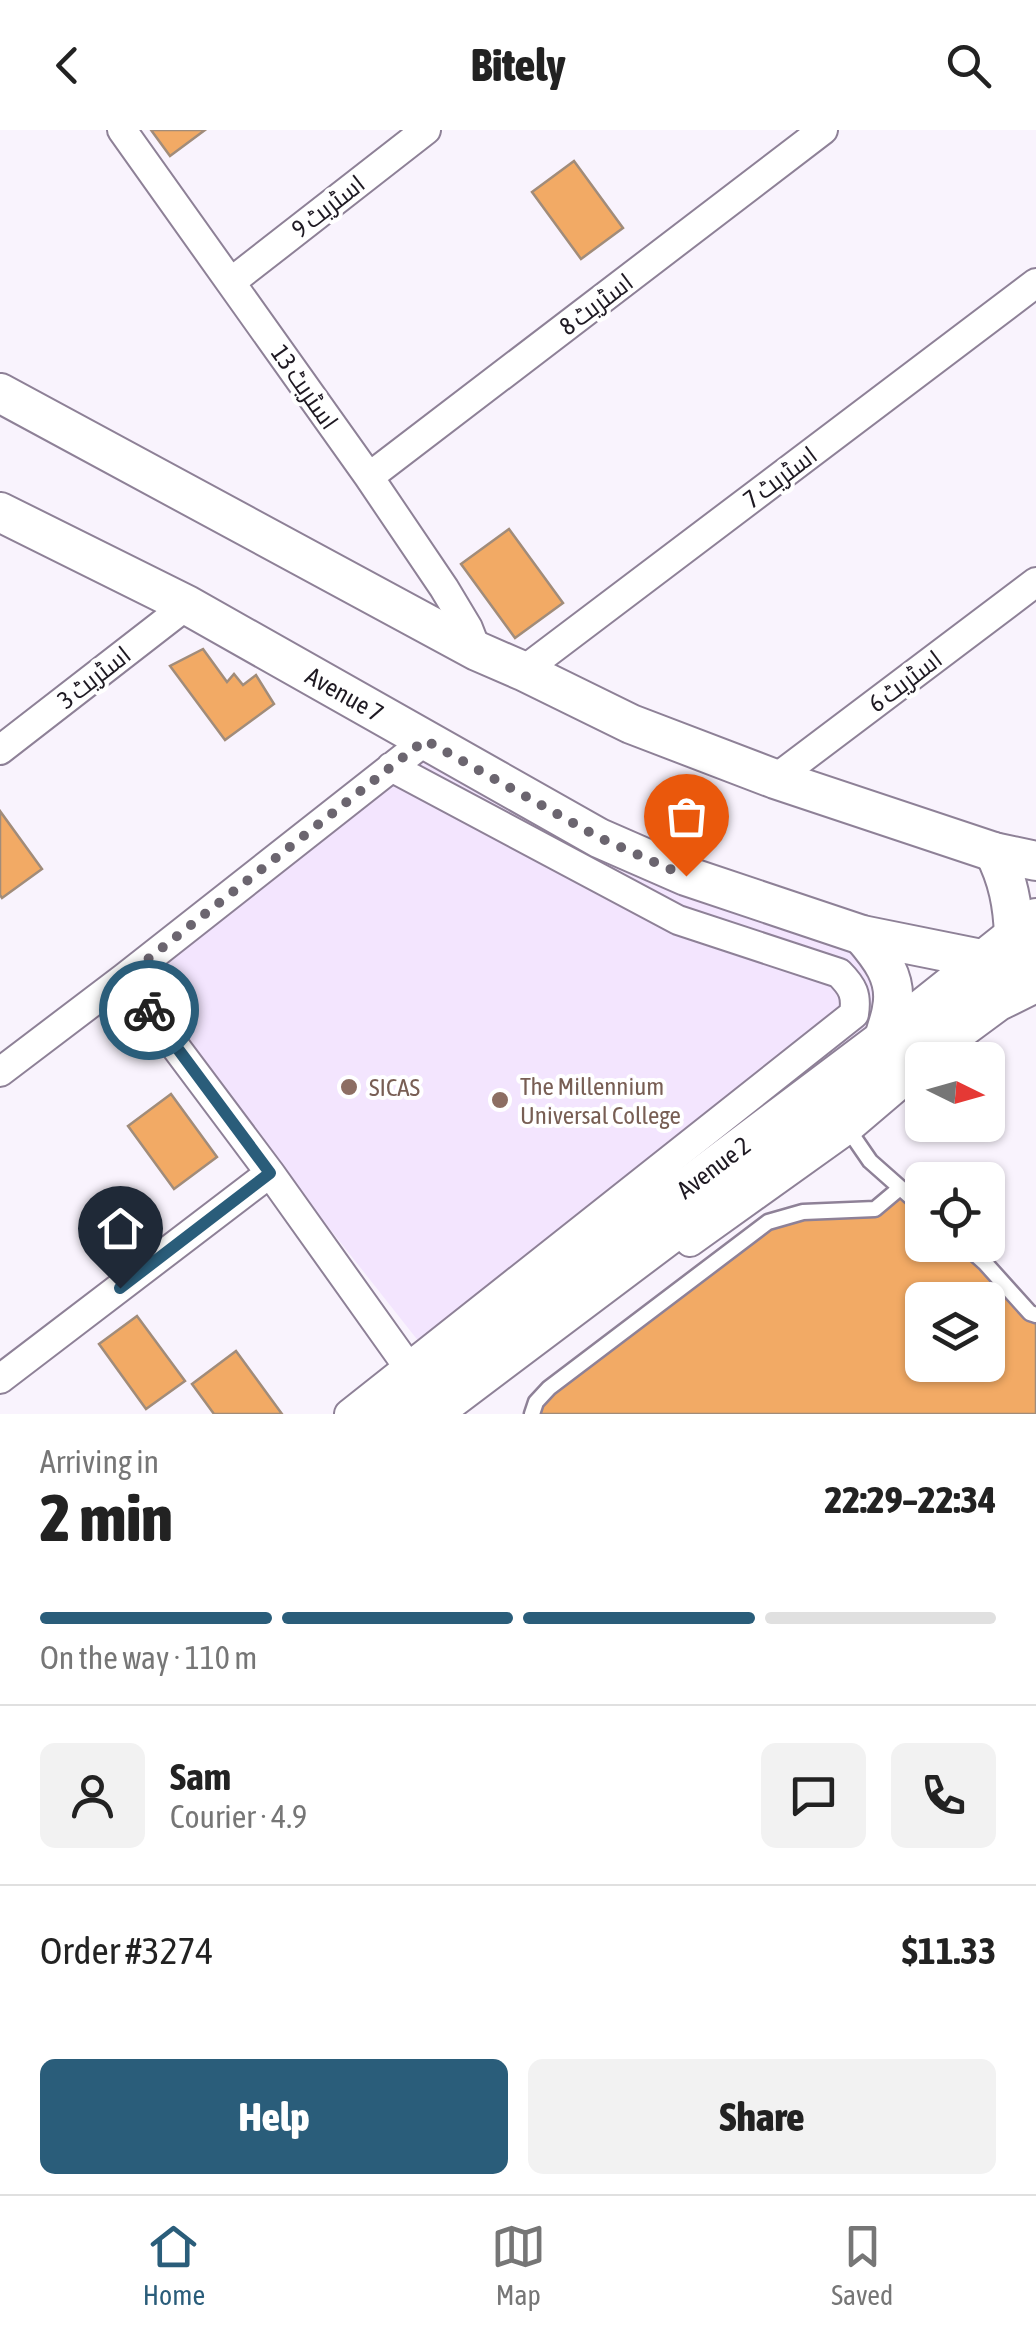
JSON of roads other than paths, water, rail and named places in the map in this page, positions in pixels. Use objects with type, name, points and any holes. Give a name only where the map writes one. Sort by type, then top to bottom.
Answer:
[{"type":"main road","points":[[0,394],[478,651],[631,724],[775,779],[994,852],[1035,860]]},
{"type":"main road","name":"Avenue 7","points":[[0,512],[187,604],[600,838],[686,876],[862,935],[1022,956]]},
{"type":"main road","points":[[994,852],[1005,872],[1022,956]]},
{"type":"main road","points":[[862,935],[880,956],[894,994],[884,1039]]},
{"type":"main road","name":"Avenue 2","points":[[386,1414],[953,1030],[1022,956]]},
{"type":"main road","name":"Avenue 2","points":[[431,1414],[609,1262],[884,1039],[1022,956]]},
{"type":"street","name":"اسٹریٹ 13","points":[[122,130],[369,477],[452,602],[478,651]]},
{"type":"street","name":"اسٹریٹ 9","points":[[231,282],[426,130]]},
{"type":"street","name":"اسٹریٹ 8","points":[[369,477],[823,130]]},
{"type":"street","name":"اسٹریٹ 7","points":[[524,671],[1036,284]]},
{"type":"street","name":"اسٹریٹ 6","points":[[775,779],[1036,582]]},
{"type":"street","name":"اسٹریٹ 3","points":[[0,750],[187,604]]},
{"type":"street","points":[[0,1072],[425,740]]},
{"type":"street","points":[[349,1414],[854,1014],[856,1000],[839,974],[678,920],[391,767]]},
{"type":"street","points":[[124,978],[409,1368]]},
{"type":"street","points":[[944,1042],[953,1030]]},
{"type":"street","points":[[461,1414],[604,1302],[848,1129],[905,1080]]},
{"type":"street","points":[[0,1379],[270,1173]]},
{"type":"lane","points":[[848,1129],[870,1161],[905,1193]]},
{"type":"lane","points":[[532,1414],[536,1402],[549,1388],[768,1222],[803,1212],[875,1209],[900,1188]]},
{"type":"lane","points":[[984,1262],[1036,1315]]},
{"type":"place","name":"SICAS","points":[[349,1087]]},
{"type":"place","name":"The Millennium Universal College","points":[[500,1100]]}]
